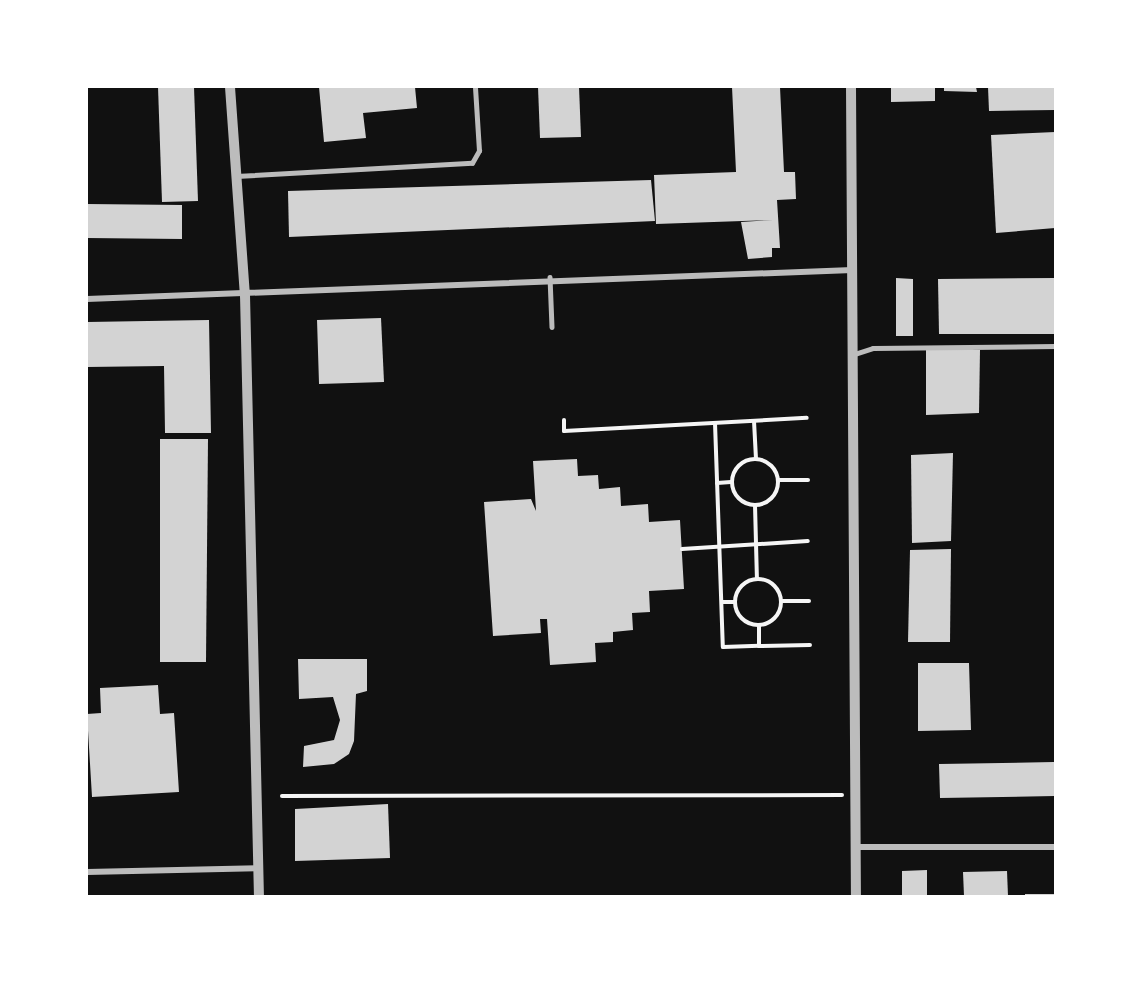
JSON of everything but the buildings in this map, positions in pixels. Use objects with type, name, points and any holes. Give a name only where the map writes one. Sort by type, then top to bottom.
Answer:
[{"type":"street","points":[[230,87],[245,295],[259,896]]},
{"type":"street","points":[[851,87],[852,796],[856,896]]},
{"type":"street","points":[[87,299],[245,295],[550,278],[852,270]]},
{"type":"street","points":[[853,847],[1055,847]]},
{"type":"street","points":[[87,872],[258,868]]},
{"type":"lane","points":[[236,176],[472,163],[479,151],[475,87]]},
{"type":"lane","points":[[550,278],[552,327]]},
{"type":"lane","points":[[852,354],[873,348],[1055,346]]},
{"type":"path","points":[[564,420],[564,431],[807,418]]},
{"type":"path","points":[[754,421],[756,458]]},
{"type":"path","points":[[715,423],[723,647],[810,645]]},
{"type":"path","points":[[756,458],[770,464],[777,480],[771,498],[755,505],[736,496],[731,482],[741,462],[756,458]]},
{"type":"path","points":[[777,480],[807,480]]},
{"type":"path","points":[[717,483],[731,482]]},
{"type":"path","points":[[755,505],[757,579]]},
{"type":"path","points":[[682,549],[808,541]]},
{"type":"path","points":[[757,579],[773,584],[781,601],[775,619],[759,625],[740,617],[735,602],[739,588],[757,579]]},
{"type":"path","points":[[781,601],[810,601]]},
{"type":"path","points":[[722,602],[735,602]]},
{"type":"path","points":[[759,625],[759,646]]},
{"type":"path","points":[[282,796],[852,796]]}]
